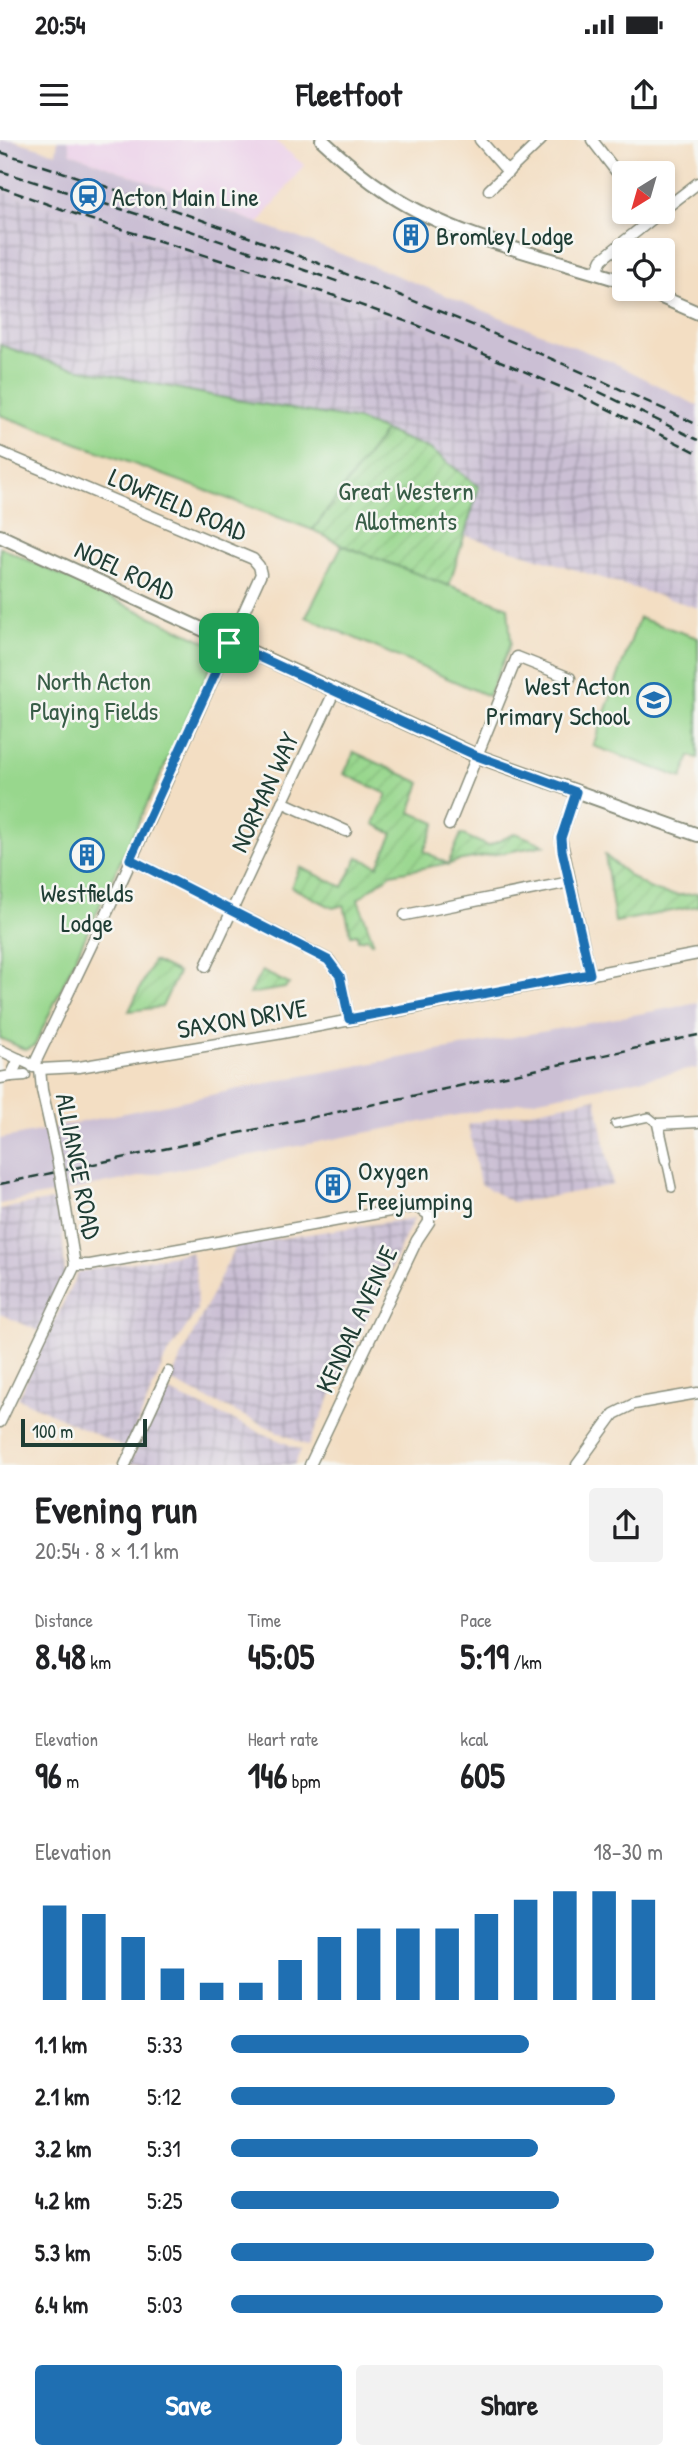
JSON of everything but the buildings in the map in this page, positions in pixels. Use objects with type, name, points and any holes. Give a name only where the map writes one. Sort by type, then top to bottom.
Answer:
[{"type":"street","points":[[322,140],[389,194],[437,220],[489,240],[612,278]]},
{"type":"street","points":[[480,140],[508,172]]},
{"type":"street","points":[[489,190],[541,140]]},
{"type":"street","points":[[592,140],[612,166]]},
{"type":"street","points":[[676,199],[698,183]]},
{"type":"street","points":[[596,273],[601,259],[643,224]]},
{"type":"street","points":[[670,301],[698,313]]},
{"type":"street","name":"LOWFIELD ROAD","points":[[0,452],[253,559],[259,566],[261,575],[229,643]]},
{"type":"street","name":"NOEL ROAD","points":[[0,536],[477,756],[698,835]]},
{"type":"street","points":[[0,1050],[36,1068],[229,643]]},
{"type":"street","points":[[449,825],[517,657],[570,678]]},
{"type":"street","name":"NORMAN WAY","points":[[206,966],[335,690]]},
{"type":"street","points":[[576,792],[561,838],[590,974]]},
{"type":"street","points":[[282,802],[346,831]]},
{"type":"street","points":[[130,859],[324,957],[332,963],[340,976],[349,1019]]},
{"type":"street","points":[[405,915],[570,882]]},
{"type":"street","name":"SAXON DRIVE","points":[[36,1068],[67,1068],[277,1034],[698,954]]},
{"type":"street","points":[[5,1077],[19,1059]]},
{"type":"street","name":"ALLIANCE ROAD","points":[[0,1422],[75,1265],[64,1191],[36,1068]]},
{"type":"street","points":[[5,1077],[25,1075]]},
{"type":"street","points":[[615,1124],[649,1117],[658,1124],[672,1188]]},
{"type":"street","points":[[658,1124],[698,1122]]},
{"type":"street","name":"KENDAL AVENUE","points":[[75,1265],[90,1265],[412,1207],[429,1215],[429,1222],[417,1240],[310,1465]]},
{"type":"street","points":[[125,1465],[168,1372]]},
{"type":"street","points":[[578,1465],[614,1414],[634,1404],[698,1393]]},
{"type":"shaded area","points":[[0,140],[13,140],[56,153],[58,140],[68,140],[71,153],[373,266],[612,362],[698,406],[698,456],[507,365],[418,329],[334,299],[98,225],[0,190]]},
{"type":"shaded area","points":[[68,140],[274,140],[304,165],[259,223],[71,153]]},
{"type":"shaded area","points":[[0,190],[98,225],[334,299],[418,329],[507,365],[698,456],[698,608],[464,535],[478,487],[430,449],[358,420],[230,399],[56,364],[0,345]]},
{"type":"shaded area","points":[[698,1003],[698,1068],[0,1204],[0,1139],[292,1078]]},
{"type":"shaded area","points":[[596,1098],[613,1185],[512,1202],[480,1184],[468,1124]]},
{"type":"shaded area","points":[[60,1199],[65,1276],[39,1331],[0,1314],[0,1209]]},
{"type":"shaded area","points":[[414,1218],[308,1446],[170,1381],[236,1245]]},
{"type":"shaded area","points":[[191,1252],[196,1274],[197,1311],[165,1359],[127,1449],[18,1398],[78,1272]]},
{"type":"shaded area","points":[[165,1390],[301,1450],[294,1465],[129,1464]]},
{"type":"green space","points":[[0,345],[56,364],[230,399],[358,420],[385,431],[313,530],[0,415]]},
{"type":"green space","name":"Great Western Allotments","points":[[385,431],[430,449],[479,487],[449,586],[342,545],[313,530]]},
{"type":"green space","points":[[342,545],[508,607],[511,643],[488,696],[306,617]]},
{"type":"green space","name":"North Acton Playing Fields","points":[[0,547],[213,645],[216,651],[35,1045],[26,1050],[0,1038]]},
{"type":"green space","name":"West Acton Primary School","points":[[639,618],[698,638],[698,758],[690,756],[682,778],[593,746]]},
{"type":"green space","points":[[354,752],[421,783],[410,812],[436,823],[424,851],[448,864],[461,834],[488,846],[516,833],[545,845],[457,861],[448,865],[391,874],[358,899],[373,941],[371,943],[368,938],[358,940],[357,934],[351,935],[344,905],[333,908],[291,887],[300,867],[343,887],[358,857],[378,866],[393,834],[374,824],[387,794],[344,774]]},
{"type":"green space","points":[[605,855],[636,880],[657,891],[683,895],[698,893],[698,906],[615,922]]},
{"type":"green space","points":[[153,961],[178,973],[162,1007],[129,1011]]},
{"type":"green space","points":[[262,971],[289,984],[285,988],[249,994]]},
{"type":"railway","points":[[0,152],[178,211],[354,277],[527,348],[698,425]]},
{"type":"railway","points":[[0,171],[191,231],[339,282]]},
{"type":"railway","points":[[0,187],[89,219],[335,296],[419,326],[579,395],[698,453]]},
{"type":"railway","points":[[585,385],[698,440]]},
{"type":"railway","points":[[0,1184],[698,1035]]},
{"type":"place","name":"Acton Main Line","points":[[88,196]]},
{"type":"place","name":"Bromley Lodge","points":[[411,235]]},
{"type":"place","name":"West Acton Primary School","points":[[654,700]]},
{"type":"place","name":"Westfields Lodge","points":[[87,855]]},
{"type":"place","name":"Oxygen Freejumping","points":[[333,1185]]},
{"type":"route","points":[[229,643],[477,756],[576,792],[561,838],[590,974],[349,1019],[340,976],[324,957],[130,859],[229,643]]}]
